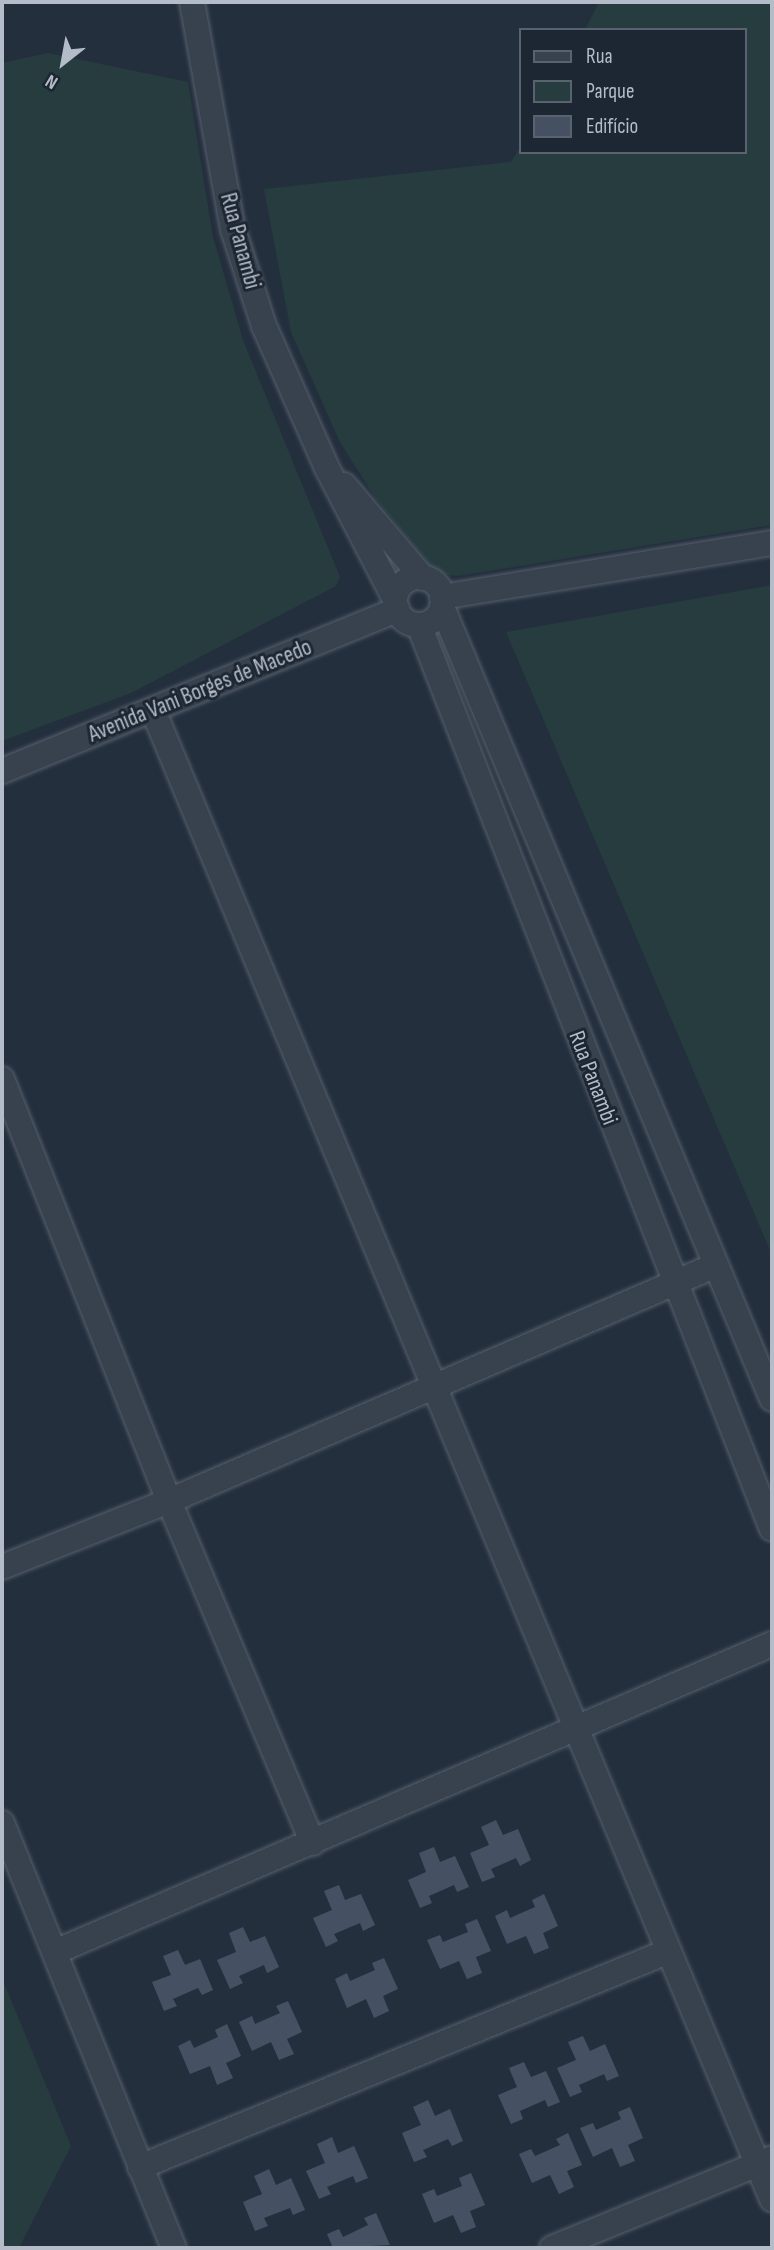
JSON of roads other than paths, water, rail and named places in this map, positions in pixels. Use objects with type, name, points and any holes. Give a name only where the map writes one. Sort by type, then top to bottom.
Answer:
[{"type":"street","name":"Rua Panambi","points":[[192,2],[233,229],[264,326],[327,468],[396,605]]},
{"type":"street","name":"Rua Panambi","points":[[327,468],[387,531],[423,578]]},
{"type":"street","points":[[442,602],[772,543]]},
{"type":"street","points":[[423,578],[436,584],[442,602],[433,620],[419,625],[406,621],[396,605],[401,585],[423,578]]},
{"type":"street","name":"Rua Panambi","points":[[442,602],[715,1266],[772,1398]]},
{"type":"street","name":"Avenida Vani Borges de Macedo","points":[[2,771],[153,710],[396,605]]},
{"type":"street","name":"Rua Panambi","points":[[419,625],[673,1284],[772,1529]]},
{"type":"street","points":[[153,710],[669,1951],[765,2161],[772,2199]]},
{"type":"street","points":[[2,1079],[169,1501],[313,1843]]},
{"type":"street","points":[[2,1567],[169,1501],[432,1385],[715,1266]]},
{"type":"street","points":[[55,1952],[772,1644]]},
{"type":"street","points":[[2,1823],[174,2248]]},
{"type":"street","points":[[141,2167],[669,1951]]},
{"type":"street","points":[[552,2248],[765,2161]]}]
